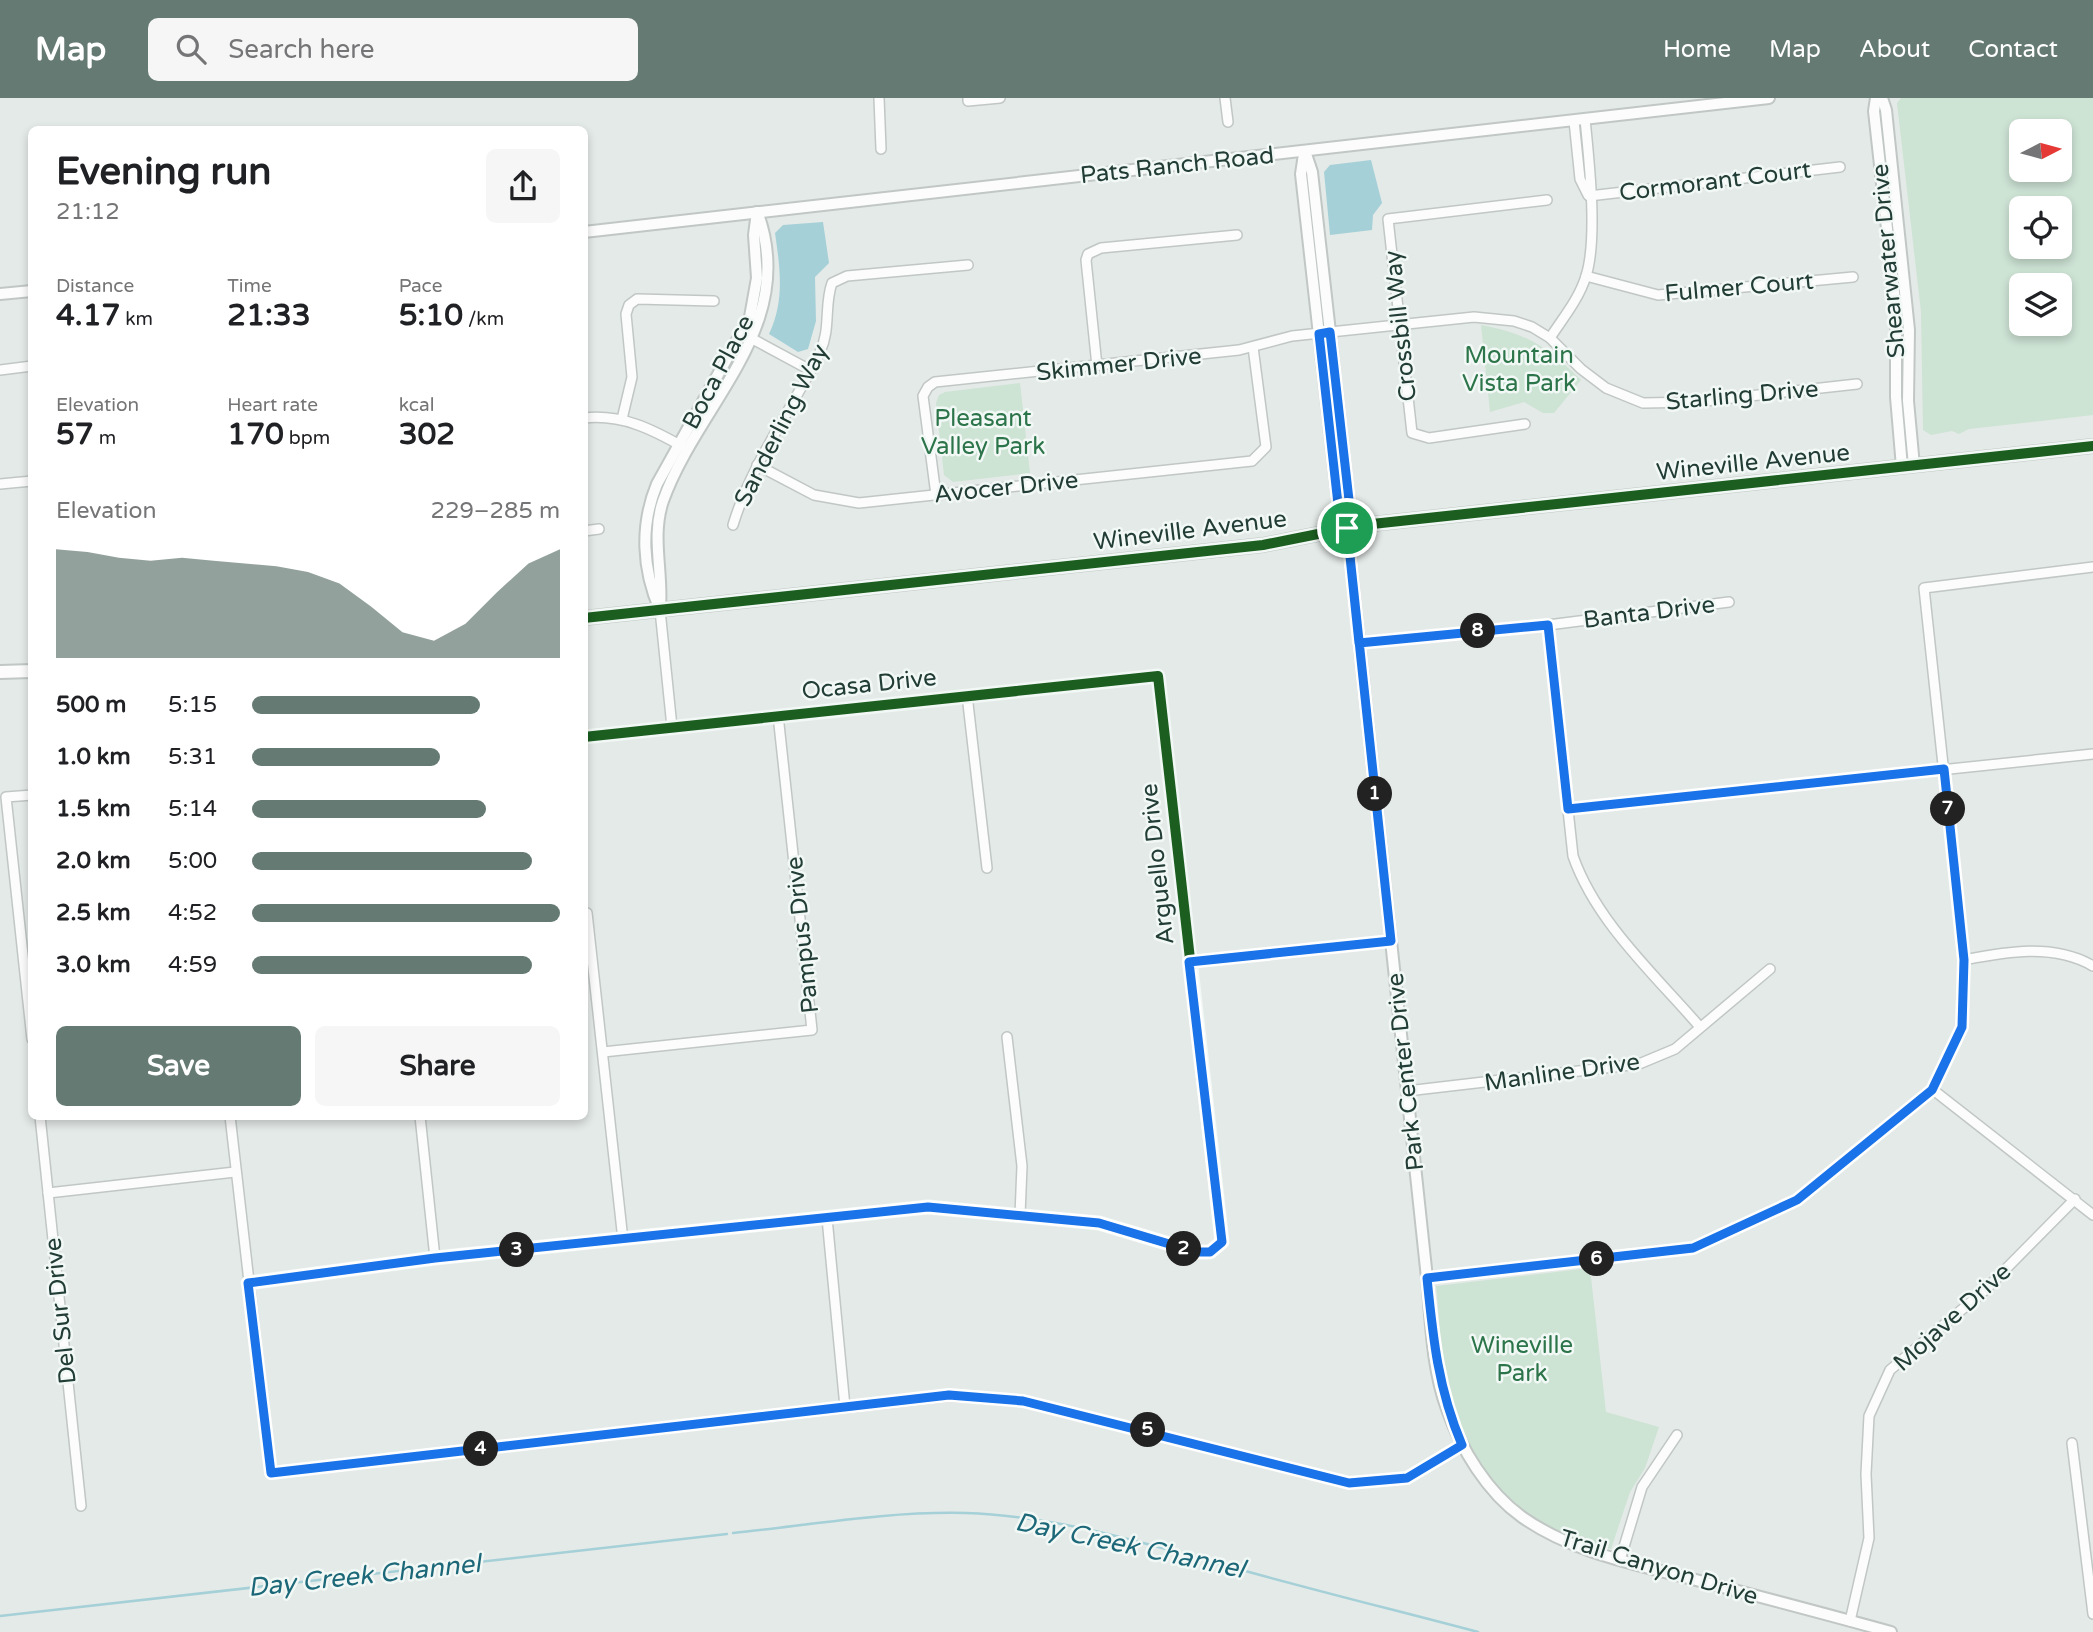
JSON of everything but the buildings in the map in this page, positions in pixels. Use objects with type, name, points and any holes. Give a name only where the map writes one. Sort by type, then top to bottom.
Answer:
[{"type":"main road","name":"Wineville Avenue","points":[[588,618],[1264,545],[1347,528],[2093,446]]},
{"type":"main road","points":[[0,672],[28,671]]},
{"type":"street","points":[[879,98],[881,149]]},
{"type":"street","points":[[968,99],[1000,98]]},
{"type":"street","points":[[1225,98],[1228,122]]},
{"type":"street","name":"Pats Ranch Road","points":[[588,232],[1769,98]]},
{"type":"street","name":"Shearwater Drive","points":[[1876,98],[1874,111],[1896,310],[1896,397],[1908,466]]},
{"type":"street","name":"Shearwater Drive","points":[[1882,98],[1886,110],[1906,302],[1908,466]]},
{"type":"street","points":[[1550,338],[1575,300],[1586,276],[1592,235],[1589,196],[1591,179],[1579,120]]},
{"type":"street","name":"Park Center Drive","points":[[1305,151],[1312,172],[1338,504],[1347,528],[1437,1368],[1446,1408],[1462,1445]]},
{"type":"street","name":"Cormorant Court","points":[[1589,196],[1840,167]]},
{"type":"street","name":"Crossbill Way","points":[[1525,424],[1429,438],[1412,433],[1388,219],[1547,200]]},
{"type":"street","name":"Boca Place","points":[[672,727],[660,610],[662,585],[658,524],[684,447],[747,336],[755,297],[757,264],[754,235],[757,212]]},
{"type":"street","points":[[1097,366],[1086,260],[1088,254],[1101,248],[1237,235]]},
{"type":"street","name":"Sanderling Way","points":[[733,524],[744,488],[810,370],[826,334],[832,283],[839,277],[968,265]]},
{"type":"street","name":"Fulmer Court","points":[[1586,276],[1658,295],[1853,277]]},
{"type":"street","points":[[0,294],[28,291]]},
{"type":"street","points":[[622,419],[632,377],[626,314],[629,305],[637,299],[715,301]]},
{"type":"street","name":"Starling Drive","points":[[1324,333],[1474,317],[1495,318],[1532,327],[1550,338],[1581,369],[1606,388],[1643,403],[1696,402],[1857,384]]},
{"type":"street","name":"Skimmer Drive","points":[[936,495],[923,396],[935,382],[1254,347],[1282,338],[1324,333]]},
{"type":"street","points":[[747,336],[810,370]]},
{"type":"street","name":"Avocer Drive","points":[[757,465],[814,495],[859,503],[1252,461],[1261,455],[1266,447],[1254,347]]},
{"type":"street","points":[[0,370],[28,366]]},
{"type":"street","points":[[588,418],[622,419],[684,447]]},
{"type":"street","points":[[0,484],[28,481]]},
{"type":"street","points":[[588,530],[599,529]]},
{"type":"street","points":[[1427,1278],[1693,1248],[1797,1200],[1932,1090],[1962,1027],[1964,960],[1924,588],[2093,566]]},
{"type":"street","name":"Banta Drive","points":[[1359,643],[1548,625],[1730,602]]},
{"type":"street","points":[[1548,625],[1573,856],[1583,885],[1598,908],[1700,1027]]},
{"type":"street","name":"Ocasa Drive","points":[[588,737],[1158,676]]},
{"type":"street","name":"Arguello Drive","points":[[1020,1215],[1099,1223],[1158,1243],[1196,1252],[1210,1252],[1222,1242],[1158,676]]},
{"type":"street","points":[[967,695],[986,868]]},
{"type":"street","name":"Pampus Drive","points":[[603,1052],[812,1030],[778,715]]},
{"type":"street","points":[[1568,809],[2093,754]]},
{"type":"street","points":[[28,795],[6,797],[28,1002]]},
{"type":"street","points":[[588,922],[623,1240]]},
{"type":"street","points":[[1189,962],[1391,941]]},
{"type":"street","points":[[1964,960],[2011,951],[2062,954],[2093,966]]},
{"type":"street","name":"Manline Drive","points":[[1407,1091],[1630,1067],[1675,1049],[1770,969]]},
{"type":"street","points":[[248,1283],[435,1258],[928,1207],[1020,1215],[1022,1166],[1007,1037]]},
{"type":"street","points":[[1932,1090],[2093,1215]]},
{"type":"street","name":"Del Sur Drive","points":[[40,1120],[81,1506]]},
{"type":"street","points":[[230,1120],[271,1473],[949,1395],[1023,1401],[1349,1483],[1407,1478],[1462,1445]]},
{"type":"street","points":[[420,1120],[435,1258]]},
{"type":"street","points":[[48,1193],[235,1172]]},
{"type":"street","name":"Mojave Drive","points":[[1850,1621],[1868,1538],[1868,1416],[1891,1370],[1984,1291],[2075,1199]]},
{"type":"street","points":[[827,1218],[845,1407]]},
{"type":"street","points":[[1620,1560],[1642,1487],[1677,1435]]},
{"type":"street","points":[[2072,1443],[2093,1615]]},
{"type":"street","name":"Trail Canyon Drive","points":[[1462,1445],[1486,1482],[1520,1516],[1560,1541],[1620,1560],[1891,1632]]},
{"type":"green space","points":[[1901,98],[2093,98],[2093,415],[1969,429],[1959,434],[1952,431],[1931,435],[1923,430],[1921,312],[1897,103]]},
{"type":"green space","name":"Mountain Vista Park","points":[[1481,325],[1512,333],[1547,350],[1581,380],[1554,413],[1543,413],[1524,402],[1490,412]]},
{"type":"green space","name":"Pleasant Valley Park","points":[[1020,383],[1030,473],[953,482],[944,475],[936,403],[939,395]]},
{"type":"green space","name":"Wineville Park","points":[[1590,1268],[1606,1412],[1659,1427],[1645,1468],[1630,1492],[1611,1549],[1563,1534],[1520,1508],[1483,1472],[1469,1451],[1458,1428],[1448,1394],[1436,1286]]},
{"type":"water","points":[[1371,160],[1382,203],[1373,215],[1372,230],[1330,235],[1324,172],[1330,165]]},
{"type":"water","points":[[823,222],[829,263],[815,277],[816,321],[808,349],[798,352],[769,334],[779,297],[780,272],[775,233],[783,225]]},
{"type":"waterway","name":"Day Creek Channel","points":[[733,1533],[908,1514],[966,1513],[1034,1519],[1133,1540],[1478,1632]]},
{"type":"waterway","name":"Day Creek Channel","points":[[0,1616],[727,1534]]},
{"type":"cycle path","points":[[588,618],[1263,545],[1363,525],[2093,446]]},
{"type":"cycle path","points":[[248,1283],[435,1258],[928,1207],[1099,1223],[1196,1252],[1210,1252],[1222,1242],[1158,676],[588,737]]},
{"type":"route","points":[[1347,528],[1338,504],[1319,334],[1330,332],[1349,500],[1347,528],[1391,941],[1189,962],[1216,1212],[1222,1242],[1210,1252],[1196,1252],[1158,1243],[1099,1223],[928,1207],[435,1258],[248,1283],[271,1473],[949,1395],[1023,1401],[1138,1427],[1349,1483],[1407,1478],[1462,1445],[1446,1408],[1437,1368],[1427,1278],[1693,1248],[1797,1200],[1932,1090],[1962,1027],[1964,960],[1944,769],[1568,809],[1548,625],[1359,643],[1347,528]]}]
